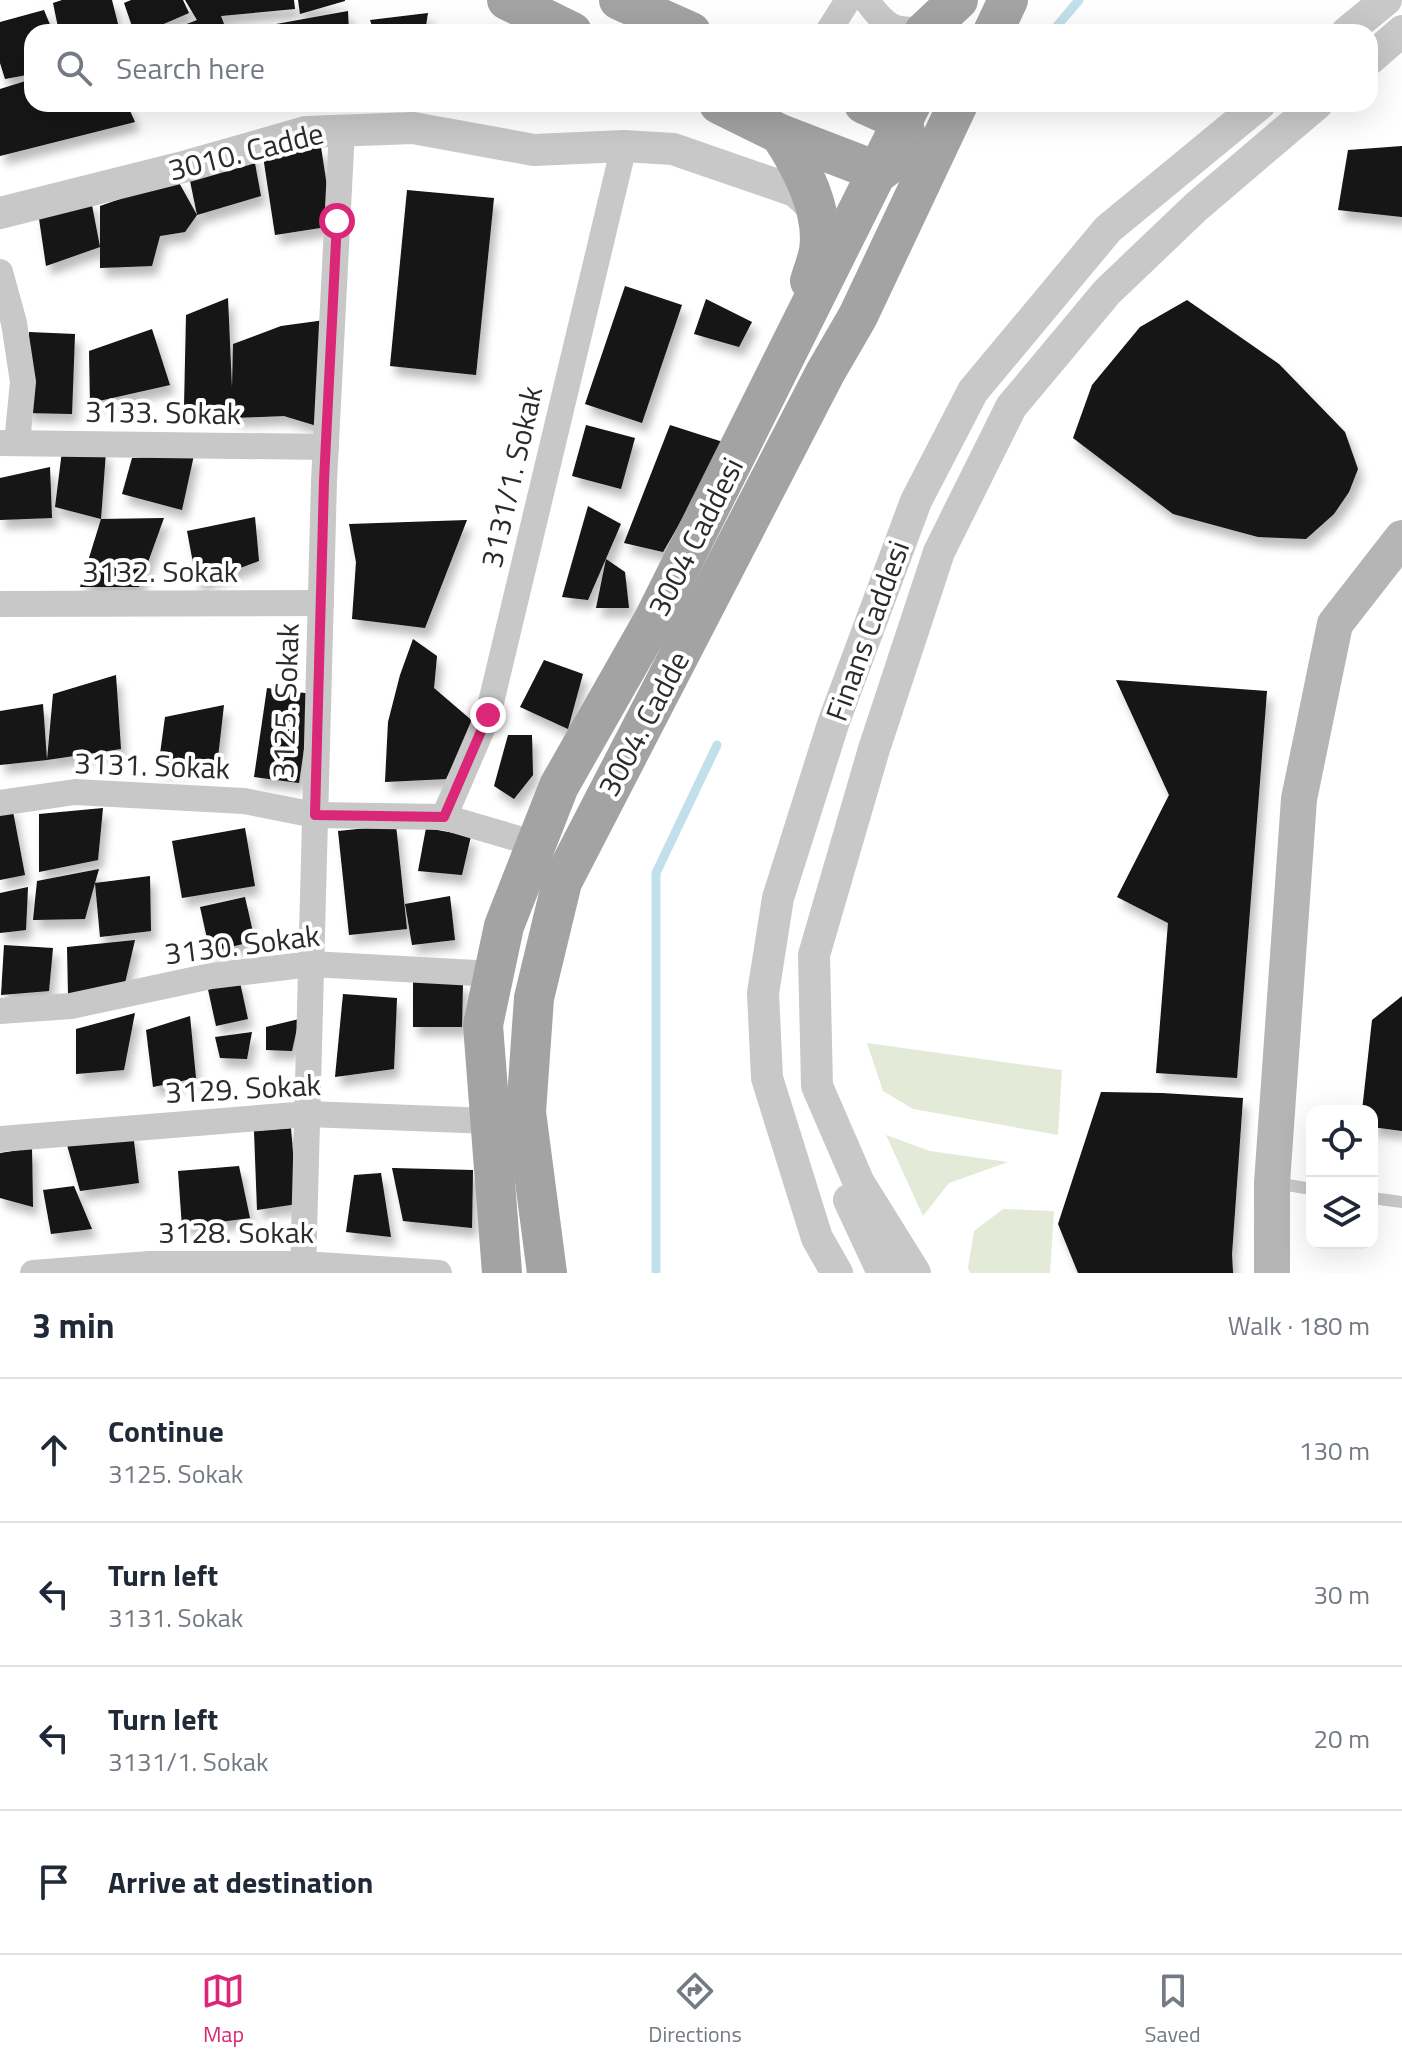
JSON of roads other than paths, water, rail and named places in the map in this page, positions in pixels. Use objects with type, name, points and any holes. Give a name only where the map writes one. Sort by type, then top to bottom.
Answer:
[{"type":"main road","points":[[507,0],[556,24]]},
{"type":"main road","points":[[619,0],[673,24]]},
{"type":"main road","points":[[939,24],[958,0]]},
{"type":"main road","points":[[941,24],[965,0]]},
{"type":"main road","points":[[997,24],[1008,0]]},
{"type":"main road","points":[[735,112],[780,134],[900,136],[953,115]]},
{"type":"main road","points":[[873,112],[900,136],[912,161],[907,213]]},
{"type":"main road","points":[[907,213],[953,115]]},
{"type":"main road","points":[[780,134],[797,161],[816,210],[819,249],[793,338]]},
{"type":"main road","name":"3004 Caddesi","points":[[494,974],[504,926],[559,786],[654,619],[731,469],[793,338],[900,136]]},
{"type":"main road","name":"3004. Cadde","points":[[547,1273],[526,1112],[534,998],[562,882],[825,373],[858,316],[907,213]]},
{"type":"main road","points":[[1272,1273],[1272,1183],[1299,799],[1335,624],[1402,538]]},
{"type":"main road","points":[[494,974],[483,1025],[502,1273]]},
{"type":"street","points":[[833,24],[848,0]]},
{"type":"street","points":[[866,0],[881,20],[889,24]]},
{"type":"street","points":[[1357,24],[1386,0]]},
{"type":"street","points":[[1378,52],[1402,31]]},
{"type":"street","name":"Finans Caddesi","points":[[837,1273],[817,1238],[767,1078],[763,993],[778,898],[834,721],[916,501],[973,391],[1108,229],[1250,112]]},
{"type":"street","name":"Finans Caddesi","points":[[883,1273],[836,1170],[817,1086],[814,955],[874,749],[939,552],[1011,407],[1107,292],[1196,207],[1308,112]]},
{"type":"street","name":"3010. Cadde","points":[[0,213],[187,166],[306,132],[413,128],[534,150],[624,146],[673,149],[795,191],[816,210]]},
{"type":"street","name":"3125. Sokak","points":[[304,1269],[326,447],[342,130]]},
{"type":"street","name":"3131/1. Sokak","points":[[444,817],[488,715],[624,146]]},
{"type":"street","points":[[0,272],[14,323],[23,382],[8,443]]},
{"type":"street","name":"3133. Sokak","points":[[8,443],[326,447]]},
{"type":"street","name":"3132. Sokak","points":[[0,604],[321,603]]},
{"type":"street","name":"3131. Sokak","points":[[0,803],[75,792],[244,801],[315,815],[444,817],[536,844]]},
{"type":"street","name":"3130. Sokak","points":[[0,1011],[71,1006],[211,976],[311,964],[494,974]]},
{"type":"street","name":"Finans Caddesi","points":[[817,1086],[859,1183],[915,1273]]},
{"type":"street","name":"3129. Sokak","points":[[0,1139],[308,1114],[490,1121]]},
{"type":"street","points":[[1256,1273],[1272,1183]]},
{"type":"street","name":"3128. Sokak","points":[[33,1273],[149,1264],[439,1273]]},
{"type":"lane","points":[[1272,1183],[1306,1188]]},
{"type":"lane","points":[[1378,1199],[1402,1202]]},
{"type":"waterway","points":[[1059,24],[1079,0]]},
{"type":"waterway","points":[[656,1273],[656,873],[717,745]]}]
